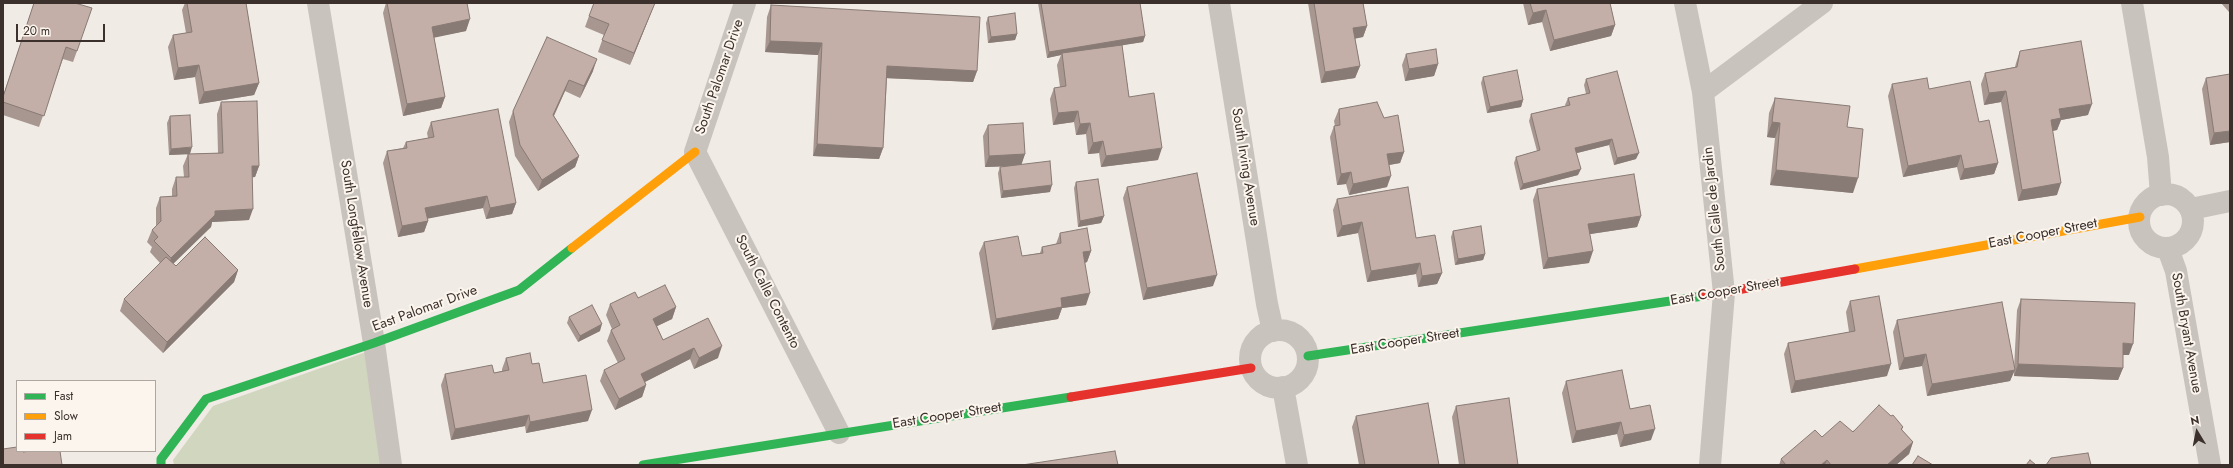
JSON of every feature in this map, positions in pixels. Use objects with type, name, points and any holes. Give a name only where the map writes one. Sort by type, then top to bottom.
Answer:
[{"type":"street","name":"South Longfellow Avenue","points":[[318,3],[374,343],[391,465]]},
{"type":"street","name":"South Palomar Drive","points":[[695,152],[745,3]]},
{"type":"street","name":"South Irving Avenue","points":[[1219,3],[1267,304],[1274,331]]},
{"type":"street","name":"South Calle de Jardin","points":[[1685,3],[1703,92],[1724,293],[1710,465]]},
{"type":"street","points":[[1703,92],[1822,3]]},
{"type":"street","points":[[2132,3],[2158,156],[2161,195]]},
{"type":"street","name":"East Palomar Drive","points":[[161,465],[161,459],[206,400],[374,343],[519,290],[695,152]]},
{"type":"street","name":"South Calle Contento","points":[[695,152],[839,433]]},
{"type":"street","points":[[2161,195],[2178,197],[2191,209],[2193,226],[2190,235],[2184,242],[2168,248],[2151,244],[2144,237],[2140,229],[2140,217],[2145,204],[2161,195]]},
{"type":"street","points":[[2191,209],[2230,201]]},
{"type":"street","name":"East Cooper Street","points":[[1308,356],[1724,293],[2113,220],[2140,217]]},
{"type":"street","name":"South Bryant Avenue","points":[[2168,248],[2176,271],[2210,465]]},
{"type":"street","points":[[1274,331],[1283,331],[1300,339],[1308,356],[1304,374],[1298,381],[1283,387],[1271,387],[1263,383],[1251,368],[1251,354],[1257,340],[1274,331]]},
{"type":"street","name":"East Cooper Street","points":[[643,465],[1251,368]]},
{"type":"street","points":[[1283,387],[1297,465]]},
{"type":"green space","points":[[366,352],[385,465],[174,465],[173,460],[213,406]]},
{"type":"building","points":[[34,3],[75,3],[92,8],[77,51],[66,47],[44,116],[3,102],[3,97]]},
{"type":"building","points":[[187,3],[246,3],[259,83],[204,92],[199,65],[178,68],[173,35],[192,32]]},
{"type":"building","points":[[387,3],[467,3],[470,19],[432,27],[445,97],[407,104]]},
{"type":"building","points":[[594,3],[655,3],[634,53],[602,40],[609,24],[589,16]]},
{"type":"building","points":[[1041,3],[1140,3],[1145,36],[1049,52]]},
{"type":"building","points":[[1314,3],[1363,3],[1367,26],[1353,28],[1360,66],[1325,72]]},
{"type":"building","points":[[1530,3],[1610,3],[1615,25],[1554,40],[1546,10],[1533,13]]},
{"type":"building","points":[[771,5],[980,17],[977,71],[887,66],[883,148],[817,144],[822,43],[770,41]]},
{"type":"building","points":[[1015,13],[1017,34],[991,37],[988,17]]},
{"type":"building","points":[[547,37],[597,59],[584,86],[569,80],[553,115],[579,156],[542,180],[520,145],[513,111]]},
{"type":"building","points":[[2081,41],[2092,104],[2059,109],[2061,118],[2051,120],[2061,183],[2022,190],[2006,91],[1989,93],[1985,73],[2017,67],[2020,51]]},
{"type":"building","points":[[1122,45],[1129,97],[1154,93],[1162,148],[1106,156],[1103,141],[1093,143],[1090,123],[1080,124],[1078,111],[1058,113],[1054,88],[1066,86],[1062,53]]},
{"type":"building","points":[[1436,49],[1438,64],[1409,69],[1406,54]]},
{"type":"building","points":[[1517,70],[1523,100],[1490,107],[1483,77]]},
{"type":"building","points":[[1617,71],[1639,153],[1617,158],[1612,139],[1575,148],[1581,169],[1523,184],[1516,157],[1540,150],[1531,114],[1570,105],[1568,98],[1590,93],[1586,79]]},
{"type":"building","points":[[2230,74],[2230,131],[2214,133],[2206,78]]},
{"type":"building","points":[[1927,78],[1929,89],[1970,81],[1979,122],[1989,120],[1998,163],[1964,169],[1961,155],[1908,166],[1892,84]]},
{"type":"building","points":[[1775,98],[1850,106],[1847,127],[1863,129],[1858,178],[1776,170],[1780,123],[1772,122]]},
{"type":"building","points":[[257,101],[259,166],[252,166],[253,209],[215,211],[215,215],[171,258],[154,241],[158,237],[152,230],[161,221],[160,197],[177,196],[176,177],[189,177],[188,154],[223,153],[221,102]]},
{"type":"building","points":[[1377,102],[1384,118],[1398,115],[1404,152],[1387,154],[1391,176],[1353,184],[1351,172],[1341,174],[1334,126],[1340,125],[1339,109]]},
{"type":"building","points":[[498,109],[516,203],[490,208],[487,196],[425,208],[428,221],[402,226],[387,151],[407,148],[406,142],[434,137],[431,122]]},
{"type":"building","points":[[190,115],[192,147],[171,149],[170,116]]},
{"type":"building","points":[[1023,123],[1025,154],[989,156],[988,125]]},
{"type":"building","points":[[1050,161],[1052,185],[1003,191],[1000,167]]},
{"type":"building","points":[[1197,173],[1217,275],[1147,288],[1127,187]]},
{"type":"building","points":[[1634,174],[1641,216],[1588,224],[1593,251],[1548,258],[1537,189]]},
{"type":"building","points":[[1098,179],[1104,216],[1080,221],[1076,182]]},
{"type":"building","points":[[1408,187],[1416,238],[1435,235],[1442,273],[1422,276],[1420,263],[1371,271],[1362,222],[1342,226],[1337,199]]},
{"type":"building","points":[[1481,226],[1485,254],[1458,259],[1453,231]]},
{"type":"building","points":[[1087,228],[1091,251],[1083,252],[1090,293],[1061,298],[1062,307],[996,319],[984,242],[1018,236],[1022,256],[1043,253],[1042,247],[1061,243],[1060,233]]},
{"type":"building","points":[[205,237],[238,270],[167,342],[124,299],[166,257],[176,266]]},
{"type":"building","points":[[665,285],[676,307],[653,319],[663,340],[708,318],[722,346],[699,358],[694,348],[641,374],[646,385],[619,399],[604,370],[625,359],[611,330],[620,325],[610,304],[635,292],[638,298]]},
{"type":"building","points":[[1879,296],[1891,364],[1795,381],[1788,343],[1855,331],[1850,301]]},
{"type":"building","points":[[2021,299],[2135,303],[2133,344],[2123,343],[2123,368],[2018,364]]},
{"type":"building","points":[[2002,302],[2015,370],[1932,384],[1926,354],[1904,358],[1897,320]]},
{"type":"building","points":[[592,305],[602,324],[580,336],[569,317]]},
{"type":"building","points":[[530,353],[532,364],[539,363],[543,383],[586,375],[592,410],[530,422],[529,415],[455,429],[445,374],[492,365],[494,373],[509,370],[506,358]]},
{"type":"building","points":[[1622,370],[1630,409],[1650,405],[1655,429],[1624,435],[1621,422],[1576,431],[1566,381]]},
{"type":"building","points":[[1509,398],[1518,465],[1465,465],[1456,406]]},
{"type":"building","points":[[1428,403],[1439,465],[1365,465],[1356,416]]},
{"type":"building","points":[[1879,405],[1891,416],[1893,415],[1903,427],[1901,429],[1913,442],[1887,465],[1831,465],[1827,460],[1821,465],[1786,465],[1781,459],[1815,430],[1822,437],[1840,421],[1853,432]]},
{"type":"building","points":[[16,447],[16,452],[60,452],[62,465],[3,465],[3,449]]},
{"type":"building","points":[[1115,451],[1118,465],[1022,465]]},
{"type":"building","points":[[2088,453],[2091,465],[2046,465],[2051,458]]},
{"type":"building","points":[[1918,456],[1933,465],[1912,465]]},
{"type":"building","points":[[2030,460],[2036,465],[2026,465]]},
{"type":"traffic: fast","points":[[161,465],[161,459],[206,399],[374,343],[519,290],[572,248]]},
{"type":"traffic: fast","points":[[1308,356],[1703,296]]},
{"type":"traffic: fast","points":[[643,465],[1071,397]]},
{"type":"traffic: slow","points":[[572,248],[695,152]]},
{"type":"traffic: slow","points":[[1855,269],[2140,217]]},
{"type":"traffic: jam","points":[[1703,296],[1855,269]]},
{"type":"traffic: jam","points":[[1071,397],[1251,368]]}]
